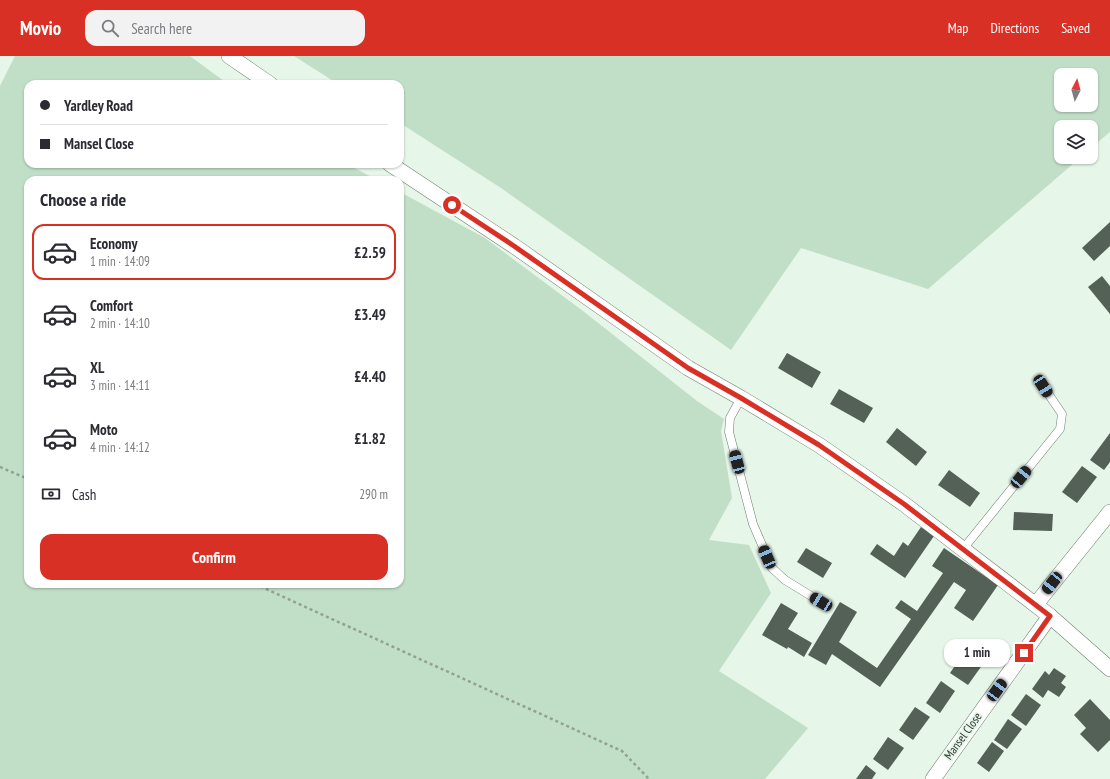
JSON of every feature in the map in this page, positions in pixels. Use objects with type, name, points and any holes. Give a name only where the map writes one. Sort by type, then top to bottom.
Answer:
[{"type":"street","points":[[229,56],[264,80]]},
{"type":"street","points":[[396,168],[514,246],[688,368],[819,445],[904,504],[1036,604],[1110,669]]},
{"type":"street","points":[[1036,604],[1110,512]]},
{"type":"street","name":"Mansel Close","points":[[933,779],[1050,616]]},
{"type":"lane","points":[[963,548],[1060,429],[1062,414],[1043,386]]},
{"type":"lane","points":[[741,398],[730,418],[729,432],[753,524],[772,568],[785,580],[821,602]]},
{"type":"path","points":[[0,467],[24,478]]},
{"type":"path","points":[[264,588],[622,751],[650,779]]},
{"type":"green space","points":[[15,56],[190,56],[223,80],[24,80],[24,168],[354,168],[370,176],[24,176],[24,588],[404,588],[404,194],[485,238],[583,311],[697,401],[724,419],[721,431],[732,498],[709,540],[749,545],[771,593],[719,671],[808,728],[765,779],[0,779],[0,86]]},
{"type":"green space","points":[[294,56],[1110,56],[1110,132],[1098,142],[1098,120],[1054,120],[1054,164],[1073,164],[928,289],[801,248],[731,350],[501,188],[404,126],[404,80],[332,80]]},
{"type":"building","points":[[1110,222],[1110,246],[1094,261],[1082,248]]},
{"type":"building","points":[[1102,276],[1110,286],[1110,314],[1088,287]]},
{"type":"building","points":[[787,353],[821,372],[812,388],[778,368]]},
{"type":"building","points":[[839,389],[873,408],[864,423],[830,404]]},
{"type":"building","points":[[897,428],[927,452],[916,466],[886,442]]},
{"type":"building","points":[[1110,433],[1110,462],[1104,470],[1090,460]]},
{"type":"building","points":[[1082,466],[1097,477],[1077,503],[1062,492]]},
{"type":"building","points":[[949,470],[980,493],[970,507],[938,485]]},
{"type":"building","points":[[1014,512],[1053,514],[1052,531],[1013,530]]},
{"type":"building","points":[[921,527],[934,536],[905,578],[870,554],[877,544],[894,556],[903,542],[908,546]]},
{"type":"building","points":[[806,548],[832,563],[823,578],[797,562]]},
{"type":"building","points":[[944,548],[998,585],[973,621],[954,608],[966,590],[954,582],[880,687],[832,654],[826,665],[808,655],[840,602],[857,612],[839,642],[877,668],[911,619],[895,608],[901,600],[917,611],[943,573],[932,566]]},
{"type":"building","points":[[781,603],[798,613],[788,629],[812,643],[804,657],[788,647],[787,649],[762,635]]},
{"type":"building","points":[[965,651],[983,664],[968,685],[950,673]]},
{"type":"building","points":[[1054,668],[1066,676],[1061,683],[1066,687],[1059,697],[1048,690],[1043,698],[1032,689],[1045,671],[1049,675]]},
{"type":"building","points":[[941,681],[955,691],[940,713],[926,703]]},
{"type":"building","points":[[1026,694],[1041,705],[1026,726],[1011,715]]},
{"type":"building","points":[[1090,699],[1110,720],[1110,740],[1098,752],[1080,734],[1086,728],[1074,715]]},
{"type":"building","points":[[915,707],[930,717],[913,740],[899,730]]},
{"type":"building","points":[[1008,719],[1022,729],[1007,749],[994,740]]},
{"type":"building","points":[[888,737],[904,748],[888,770],[873,759]]},
{"type":"building","points":[[992,742],[1004,751],[989,772],[977,763]]},
{"type":"building","points":[[866,765],[876,773],[872,779],[856,779]]},
{"type":"route","points":[[452,205],[514,246],[688,368],[819,445],[904,504],[1050,616],[1024,653]]}]
